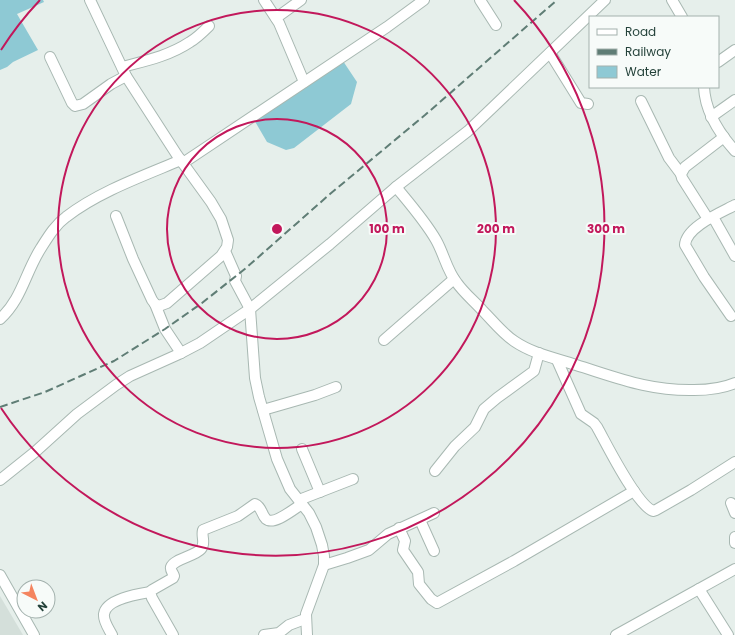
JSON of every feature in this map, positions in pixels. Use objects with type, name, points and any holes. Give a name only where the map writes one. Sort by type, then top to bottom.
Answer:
[{"type":"street","points":[[90,0],[124,71],[182,161],[211,202],[221,219],[228,240],[225,251],[167,303],[159,306],[156,304]]},
{"type":"street","points":[[276,18],[301,0]]},
{"type":"street","points":[[0,319],[9,312],[16,302],[40,249],[55,227],[65,217],[120,186],[182,161],[387,27],[423,0]]},
{"type":"street","points":[[480,0],[496,25]]},
{"type":"street","points":[[0,480],[35,452],[77,414],[116,385],[130,376],[181,353],[214,334],[250,309],[396,187],[468,131],[605,0]]},
{"type":"street","points":[[672,0],[681,16]]},
{"type":"street","points":[[266,1],[276,18],[304,82]]},
{"type":"street","points":[[50,57],[72,103],[75,106],[79,106],[111,84],[124,71],[180,48],[190,42],[209,26]]},
{"type":"street","points":[[719,61],[735,50]]},
{"type":"street","points":[[550,53],[581,103],[588,104]]},
{"type":"street","points":[[704,88],[705,99],[711,117],[735,151]]},
{"type":"street","points":[[711,117],[735,100]]},
{"type":"street","points":[[641,101],[669,158],[711,218],[735,256]]},
{"type":"street","points":[[681,174],[685,167],[724,137]]},
{"type":"street","points":[[396,187],[437,241],[454,279],[514,341],[528,349],[557,360],[574,364],[632,384],[651,388],[680,391],[709,390],[722,388],[735,383]]},
{"type":"street","points":[[731,316],[704,277],[685,245],[688,235],[711,218],[735,205]]},
{"type":"street","points":[[116,216],[133,259],[156,304],[165,329],[181,353]]},
{"type":"street","points":[[225,251],[236,276],[235,281],[250,309],[255,378],[282,473],[290,489],[316,527],[322,545],[324,565],[306,614],[307,635]]},
{"type":"street","points":[[384,340],[454,279]]},
{"type":"street","points":[[435,471],[455,446],[475,427],[484,409],[534,370],[538,353]]},
{"type":"street","points":[[557,360],[580,414],[594,423],[634,492],[645,506],[653,511],[691,490],[735,462]]},
{"type":"street","points":[[263,410],[315,395],[336,387]]},
{"type":"street","points":[[302,449],[320,492]]},
{"type":"street","points":[[112,635],[104,617],[106,608],[110,604],[131,596],[150,592],[173,578],[174,576],[171,567],[173,564],[195,554],[202,548],[204,543],[202,534],[203,530],[238,516],[255,504],[262,510],[266,518],[273,521],[293,510],[300,502],[320,492],[353,479]]},
{"type":"street","points":[[399,528],[405,541],[403,550],[418,572],[419,584],[431,599],[437,603],[514,561],[634,492]]},
{"type":"street","points":[[730,503],[735,513]]},
{"type":"street","points":[[324,565],[370,550],[382,538],[399,528],[434,513]]},
{"type":"street","points":[[420,520],[434,551]]},
{"type":"street","points":[[735,537],[735,543]]},
{"type":"street","points":[[616,635],[735,569]]},
{"type":"street","points":[[0,576],[34,635]]},
{"type":"street","points":[[699,589],[728,635]]},
{"type":"street","points":[[150,592],[173,635]]},
{"type":"street","points":[[264,635],[279,633],[289,625],[306,619]]},
{"type":"shaded area","points":[[0,596],[23,635],[0,635]]},
{"type":"water","points":[[0,0],[43,0],[44,2],[17,14],[38,50],[0,70]]},
{"type":"water","points":[[341,58],[357,82],[351,104],[294,148],[286,150],[267,142],[250,113],[289,90],[325,62]]},
{"type":"railway","points":[[0,407],[45,392],[114,361],[165,329],[202,303],[246,268],[330,194],[425,115],[557,0]]}]
